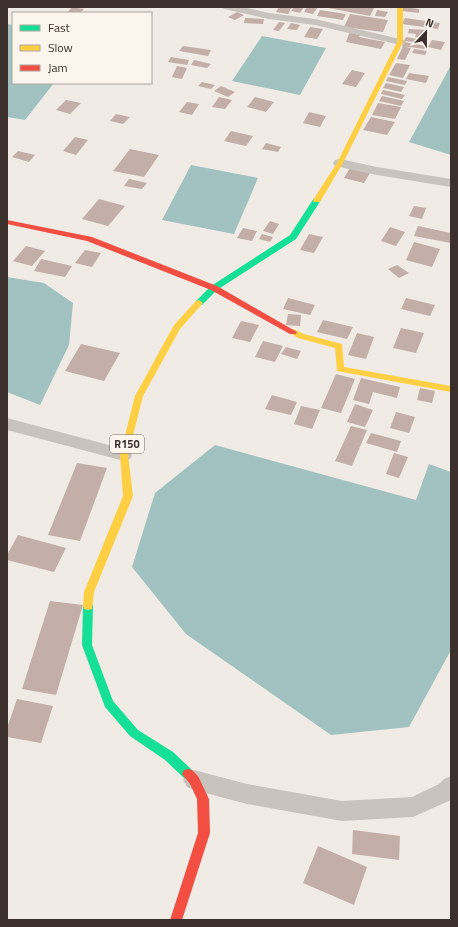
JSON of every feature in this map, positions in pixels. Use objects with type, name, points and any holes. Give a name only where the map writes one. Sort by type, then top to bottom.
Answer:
[{"type":"main road","name":"R150","points":[[176,920],[204,833],[203,799],[194,780],[170,756],[134,733],[109,704],[86,645],[89,592],[128,496],[124,455],[140,396],[177,327],[214,288],[293,237],[340,163],[400,42],[400,7]]},
{"type":"main road","points":[[7,222],[89,239],[214,288],[301,336],[339,346],[340,369],[357,374],[394,378],[451,389]]},
{"type":"street","points":[[228,7],[269,16],[315,22],[400,42]]},
{"type":"street","points":[[340,163],[377,172],[451,183]]},
{"type":"street","points":[[7,424],[124,455]]},
{"type":"street","points":[[194,780],[247,794],[342,811],[413,807],[447,791],[451,786]]},
{"type":"water","points":[[7,24],[12,25],[12,84],[53,84],[25,120],[7,117]]},
{"type":"water","points":[[262,36],[326,48],[300,95],[232,81]]},
{"type":"water","points":[[451,65],[451,155],[409,142]]},
{"type":"water","points":[[191,165],[258,178],[234,234],[162,220]]},
{"type":"water","points":[[7,277],[44,283],[73,303],[69,345],[40,405],[7,392]]},
{"type":"water","points":[[215,445],[416,500],[429,464],[451,472],[451,650],[409,727],[331,735],[186,634],[132,567],[155,493]]},
{"type":"building","points":[[72,7],[84,9],[81,12],[68,12]]},
{"type":"building","points":[[279,7],[292,7],[288,14],[276,12]]},
{"type":"building","points":[[294,7],[304,7],[300,13],[291,11]]},
{"type":"building","points":[[307,7],[318,7],[313,14],[304,12]]},
{"type":"building","points":[[323,7],[366,7],[374,8],[370,16]]},
{"type":"building","points":[[403,7],[419,9],[419,13],[402,11]]},
{"type":"building","points":[[320,10],[346,14],[343,20],[317,16]]},
{"type":"building","points":[[377,10],[388,12],[385,17],[375,16]]},
{"type":"building","points":[[237,12],[244,15],[235,20],[228,17]]},
{"type":"building","points":[[350,14],[388,20],[383,32],[344,27]]},
{"type":"building","points":[[245,18],[264,19],[263,24],[244,23]]},
{"type":"building","points":[[405,18],[440,23],[438,29],[402,24]]},
{"type":"building","points":[[279,22],[285,23],[279,31],[273,30]]},
{"type":"building","points":[[291,23],[300,25],[297,30],[287,29]]},
{"type":"building","points":[[310,27],[323,29],[317,39],[304,37]]},
{"type":"building","points":[[409,29],[427,30],[427,35],[424,35],[424,38],[415,37],[416,34],[408,33]]},
{"type":"building","points":[[350,31],[361,33],[359,37],[385,42],[381,49],[346,42]]},
{"type":"building","points":[[406,37],[423,40],[422,43],[404,41]]},
{"type":"building","points":[[432,40],[445,42],[441,50],[428,47]]},
{"type":"building","points":[[404,42],[426,46],[424,49],[402,46]]},
{"type":"building","points":[[183,46],[211,50],[208,56],[179,51]]},
{"type":"building","points":[[403,46],[411,48],[405,60],[397,59]]},
{"type":"building","points":[[414,49],[427,51],[425,55],[412,53]]},
{"type":"building","points":[[171,57],[189,60],[187,65],[168,62]]},
{"type":"building","points":[[194,60],[211,64],[207,68],[191,65]]},
{"type":"building","points":[[396,63],[410,65],[403,78],[389,75]]},
{"type":"building","points":[[177,66],[187,68],[182,79],[172,77]]},
{"type":"building","points":[[352,70],[365,73],[356,87],[342,84]]},
{"type":"building","points":[[409,73],[429,76],[426,83],[406,79]]},
{"type":"building","points":[[388,77],[407,81],[405,85],[386,81]]},
{"type":"building","points":[[202,82],[215,85],[211,89],[198,86]]},
{"type":"building","points":[[386,83],[404,87],[401,92],[383,88]]},
{"type":"building","points":[[221,86],[235,92],[228,97],[214,91]]},
{"type":"building","points":[[383,90],[405,95],[402,99],[381,94]]},
{"type":"building","points":[[382,96],[404,101],[401,106],[379,101]]},
{"type":"building","points":[[219,97],[232,100],[225,109],[212,107]]},
{"type":"building","points":[[255,97],[274,102],[266,112],[247,107]]},
{"type":"building","points":[[66,100],[81,103],[70,114],[56,110]]},
{"type":"building","points":[[187,102],[199,104],[192,115],[179,112]]},
{"type":"building","points":[[378,103],[401,107],[395,119],[372,115]]},
{"type":"building","points":[[309,112],[326,116],[320,127],[303,123]]},
{"type":"building","points":[[116,114],[130,117],[123,124],[110,121]]},
{"type":"building","points":[[371,117],[395,122],[387,135],[363,130]]},
{"type":"building","points":[[231,131],[253,136],[246,146],[224,141]]},
{"type":"building","points":[[75,137],[88,140],[76,155],[63,151]]},
{"type":"building","points":[[266,143],[281,147],[278,152],[262,149]]},
{"type":"building","points":[[130,149],[159,155],[144,177],[113,171]]},
{"type":"building","points":[[18,151],[35,155],[29,162],[12,157]]},
{"type":"building","points":[[350,168],[370,173],[364,183],[344,178]]},
{"type":"building","points":[[129,179],[147,183],[142,189],[124,186]]},
{"type":"building","points":[[99,199],[125,206],[108,226],[82,219]]},
{"type":"building","points":[[414,206],[426,208],[422,219],[409,216]]},
{"type":"building","points":[[270,221],[279,224],[273,234],[263,231]]},
{"type":"building","points":[[418,226],[451,233],[451,243],[414,236]]},
{"type":"building","points":[[390,227],[405,232],[396,246],[381,241]]},
{"type":"building","points":[[243,228],[257,231],[252,241],[237,238]]},
{"type":"building","points":[[262,234],[273,237],[270,242],[259,239]]},
{"type":"building","points":[[309,234],[323,237],[314,253],[300,250]]},
{"type":"building","points":[[414,242],[440,249],[432,267],[406,260]]},
{"type":"building","points":[[26,246],[45,251],[32,266],[13,261]]},
{"type":"building","points":[[85,250],[101,253],[92,267],[75,263]]},
{"type":"building","points":[[41,259],[72,266],[65,277],[34,271]]},
{"type":"building","points":[[397,265],[409,273],[399,278],[388,269]]},
{"type":"building","points":[[288,298],[315,305],[310,315],[283,309]]},
{"type":"building","points":[[406,298],[435,305],[430,316],[401,309]]},
{"type":"building","points":[[288,314],[301,315],[300,326],[286,325]]},
{"type":"building","points":[[323,320],[353,327],[347,339],[317,332]]},
{"type":"building","points":[[241,321],[259,325],[250,342],[232,338]]},
{"type":"building","points":[[401,328],[424,333],[416,353],[393,348]]},
{"type":"building","points":[[357,333],[374,337],[366,359],[348,355]]},
{"type":"building","points":[[263,341],[283,346],[275,362],[255,357]]},
{"type":"building","points":[[81,344],[120,353],[104,381],[65,371]]},
{"type":"building","points":[[286,347],[301,351],[297,359],[281,354]]},
{"type":"building","points":[[336,374],[355,379],[341,413],[321,408]]},
{"type":"building","points":[[361,378],[400,387],[397,398],[373,392],[369,404],[353,400]]},
{"type":"building","points":[[420,388],[435,391],[432,403],[417,400]]},
{"type":"building","points":[[272,395],[297,402],[291,415],[265,409]]},
{"type":"building","points":[[355,404],[373,410],[365,427],[347,422]]},
{"type":"building","points":[[301,406],[320,410],[312,429],[294,424]]},
{"type":"building","points":[[396,412],[415,417],[409,433],[390,428]]},
{"type":"building","points":[[351,426],[367,430],[352,466],[335,461]]},
{"type":"building","points":[[371,433],[401,441],[397,452],[366,443]]},
{"type":"building","points":[[394,453],[408,457],[399,478],[386,474]]},
{"type":"building","points":[[77,463],[107,468],[80,541],[48,535]]},
{"type":"building","points":[[18,535],[66,548],[54,572],[7,560],[7,555]]},
{"type":"building","points":[[50,601],[83,605],[56,695],[22,689]]},
{"type":"building","points":[[17,699],[53,706],[41,743],[7,737],[7,728]]},
{"type":"building","points":[[353,830],[400,836],[399,860],[352,854]]},
{"type":"building","points":[[318,846],[367,867],[354,905],[303,883]]},
{"type":"traffic: fast","points":[[199,303],[214,288],[293,237],[317,200]]},
{"type":"traffic: fast","points":[[88,606],[87,645],[109,704],[134,733],[169,756],[188,774]]},
{"type":"traffic: slow","points":[[317,200],[340,163],[400,42],[400,7]]},
{"type":"traffic: slow","points":[[88,606],[89,592],[128,496],[124,455],[139,396],[177,327],[199,303]]},
{"type":"traffic: slow","points":[[293,332],[301,336],[339,346],[340,369],[451,389]]},
{"type":"traffic: jam","points":[[7,222],[89,239],[214,288],[293,332]]},
{"type":"traffic: jam","points":[[176,920],[204,833],[203,799],[194,780],[188,774]]}]
